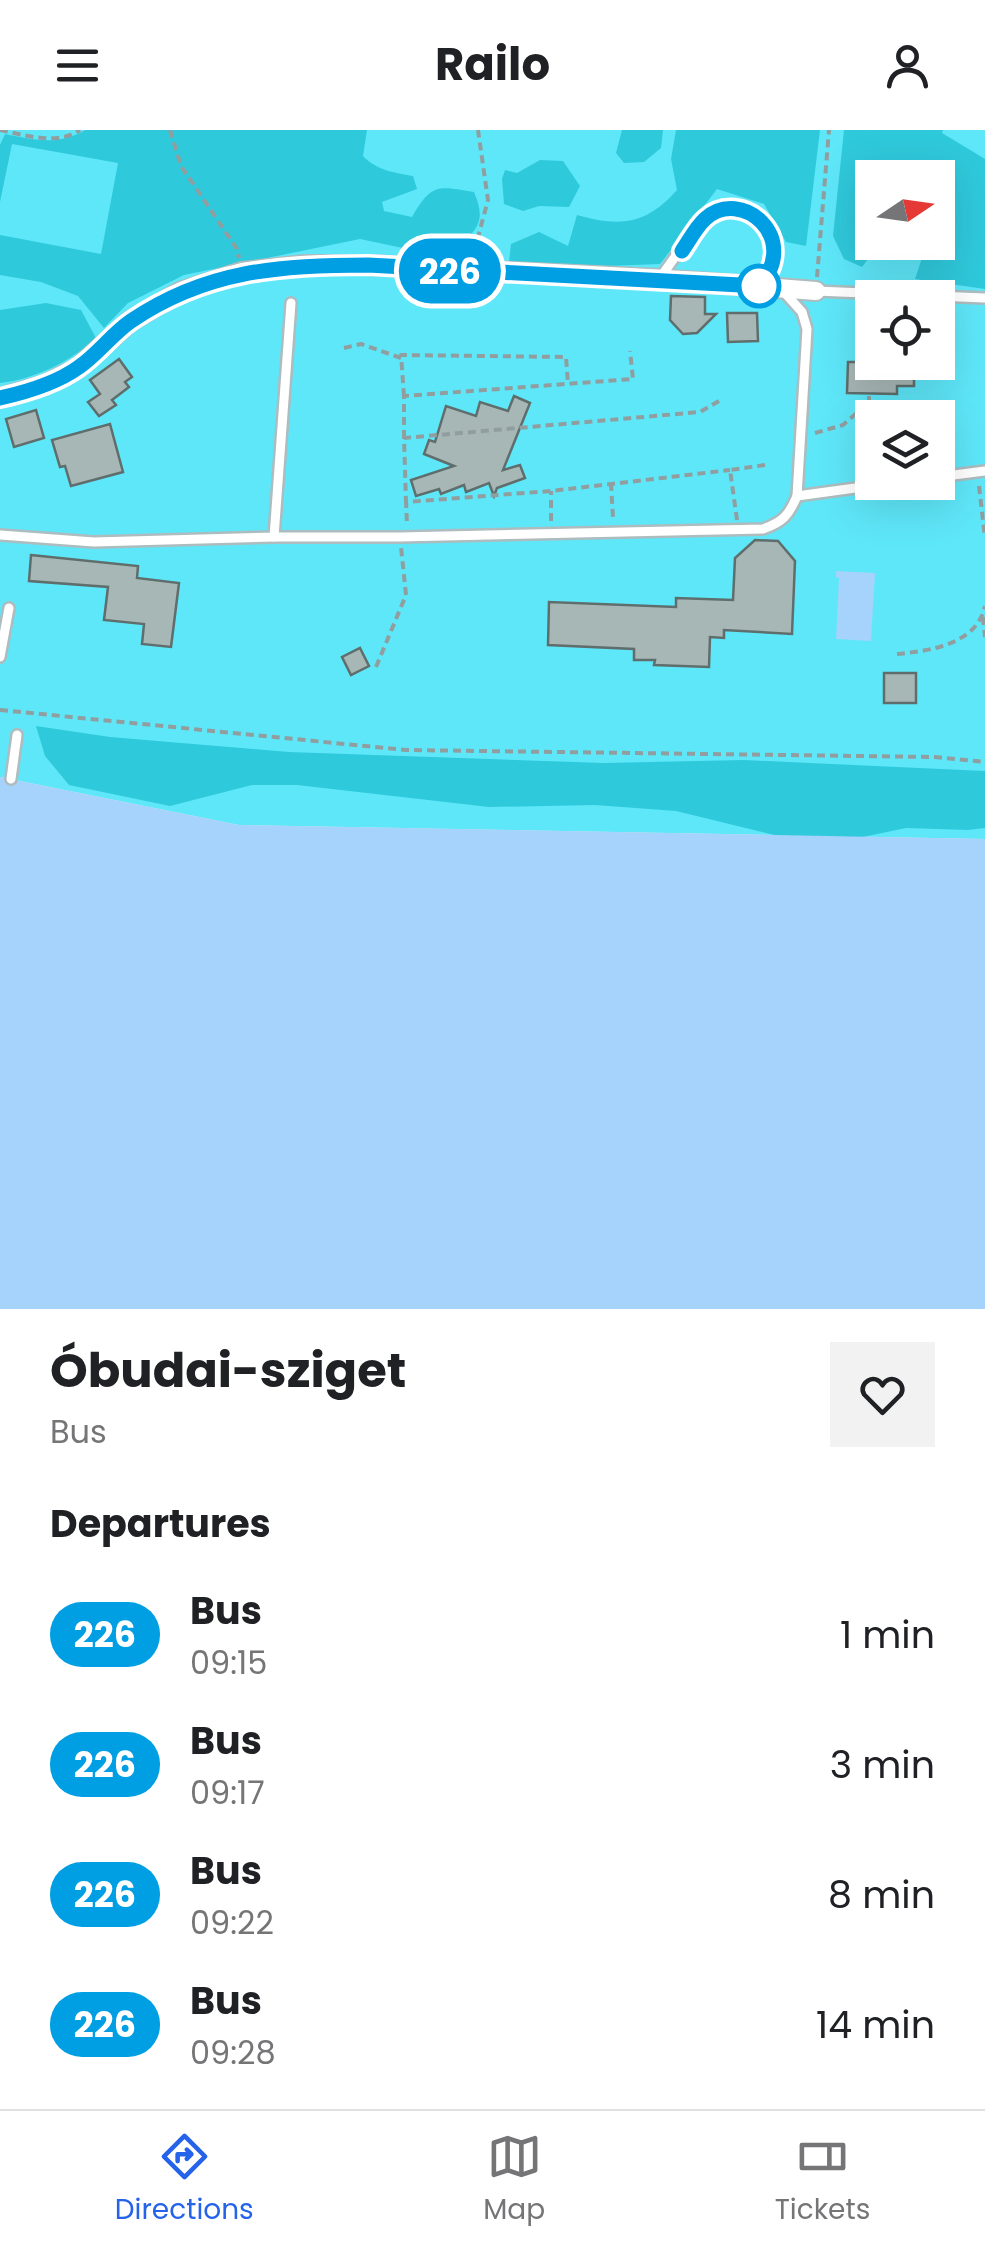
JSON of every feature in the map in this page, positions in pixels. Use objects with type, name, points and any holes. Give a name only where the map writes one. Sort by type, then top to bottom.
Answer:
[{"type":"street","points":[[0,398],[44,385],[78,368],[129,322],[180,292],[242,272],[305,265],[368,265],[659,278],[816,291]]},
{"type":"lane","points":[[659,278],[706,216],[734,209],[758,218],[774,244],[771,273],[759,286]]},
{"type":"lane","points":[[0,534],[94,542],[551,534],[775,525],[785,519],[797,496],[807,329],[802,312],[780,288]]},
{"type":"lane","points":[[816,291],[985,298]]},
{"type":"lane","points":[[274,537],[291,304]]},
{"type":"lane","points":[[955,475],[981,471]]},
{"type":"lane","points":[[797,496],[855,488]]},
{"type":"lane","points":[[0,656],[9,608]]},
{"type":"lane","points":[[12,779],[17,735]]},
{"type":"path","points":[[0,130],[53,139],[80,130]]},
{"type":"path","points":[[170,130],[181,166],[237,249],[242,272]]},
{"type":"path","points":[[466,272],[478,243],[488,200],[478,130]]},
{"type":"path","points":[[816,291],[830,130]]},
{"type":"path","points":[[344,348],[360,344],[401,358]]},
{"type":"path","points":[[404,396],[633,378],[630,352]]},
{"type":"path","points":[[376,667],[406,595],[401,355],[566,357],[568,384]]},
{"type":"path","points":[[404,438],[700,412],[719,401]]},
{"type":"path","points":[[801,435],[843,425],[855,413]]},
{"type":"path","points":[[406,500],[552,491],[765,465]]},
{"type":"path","points":[[730,470],[739,529]]},
{"type":"path","points":[[981,471],[985,538]]},
{"type":"path","points":[[610,483],[614,532]]},
{"type":"path","points":[[551,534],[552,491]]},
{"type":"path","points":[[985,606],[985,637]]},
{"type":"path","points":[[897,654],[944,647],[963,637],[983,617]]},
{"type":"path","points":[[0,710],[406,750],[895,756],[985,762]]},
{"type":"shaded area","points":[[0,130],[985,130],[985,839],[239,825],[0,777]]},
{"type":"shaded area","points":[[85,130],[367,130],[363,156],[380,168],[413,176],[417,189],[382,202],[384,211],[412,217],[425,198],[443,188],[474,192],[479,220],[460,260],[360,239],[184,275],[128,303],[104,328],[78,296],[41,282],[0,275],[0,235],[101,254],[118,163],[12,144],[0,202],[0,145],[5,134],[56,140]]},
{"type":"shaded area","points":[[622,130],[663,130],[661,148],[644,162],[624,163],[616,153]]},
{"type":"shaded area","points":[[676,130],[820,130],[806,246],[786,242],[764,204],[717,189],[660,264],[509,262],[511,244],[539,232],[568,246],[577,215],[619,222],[643,216],[666,202],[677,190],[671,159]]},
{"type":"shaded area","points":[[844,130],[943,130],[942,133],[985,159],[985,289],[955,285],[955,280],[915,279],[921,260],[955,260],[955,160],[855,160],[855,260],[867,260],[862,267],[844,259],[833,236]]},
{"type":"shaded area","points":[[540,160],[563,161],[580,186],[569,207],[539,206],[523,211],[504,204],[505,170],[517,173]]},
{"type":"shaded area","points":[[46,303],[81,310],[96,338],[51,368],[0,383],[0,310]]},
{"type":"shaded area","points":[[836,571],[875,573],[871,641],[836,639]]},
{"type":"shaded area","points":[[36,726],[110,737],[289,752],[604,763],[744,760],[985,771],[985,828],[906,828],[820,846],[676,811],[595,805],[489,807],[297,785],[252,785],[170,806],[69,785],[45,756]]},
{"type":"shaded area","points":[[0,777],[239,825],[985,839],[985,1309],[0,1309]]},
{"type":"building","points":[[671,296],[705,297],[705,314],[716,314],[697,333],[683,334],[670,320]]},
{"type":"building","points":[[727,313],[757,313],[758,341],[728,342]]},
{"type":"building","points":[[119,359],[132,377],[125,382],[129,387],[112,400],[116,405],[99,416],[88,402],[100,394],[90,380]]},
{"type":"building","points":[[848,362],[855,362],[855,380],[914,380],[914,386],[897,386],[897,394],[847,393]]},
{"type":"building","points":[[514,396],[530,403],[503,470],[520,465],[525,478],[497,488],[494,496],[489,483],[466,492],[464,485],[441,494],[439,489],[416,496],[411,480],[454,466],[424,454],[429,440],[435,442],[446,406],[476,416],[480,402],[508,411]]},
{"type":"building","points":[[36,410],[44,438],[14,447],[6,419]]},
{"type":"building","points":[[110,424],[123,472],[71,486],[52,440]]},
{"type":"building","points":[[755,540],[778,541],[795,561],[792,634],[724,630],[724,638],[710,637],[709,667],[654,665],[655,660],[634,660],[634,649],[548,645],[549,602],[676,607],[676,598],[733,600],[735,558]]},
{"type":"building","points":[[31,555],[138,566],[137,578],[179,583],[171,647],[142,644],[144,624],[104,620],[108,587],[29,581]]},
{"type":"building","points":[[360,648],[369,666],[351,675],[342,657]]},
{"type":"building","points":[[884,673],[916,673],[916,703],[884,703]]},
{"type":"bus line","name":"226","points":[[0,398],[44,385],[78,368],[129,322],[180,292],[242,272],[305,265],[368,265],[759,286],[771,273],[775,258],[769,231],[758,218],[734,209],[706,216],[682,251]]}]
